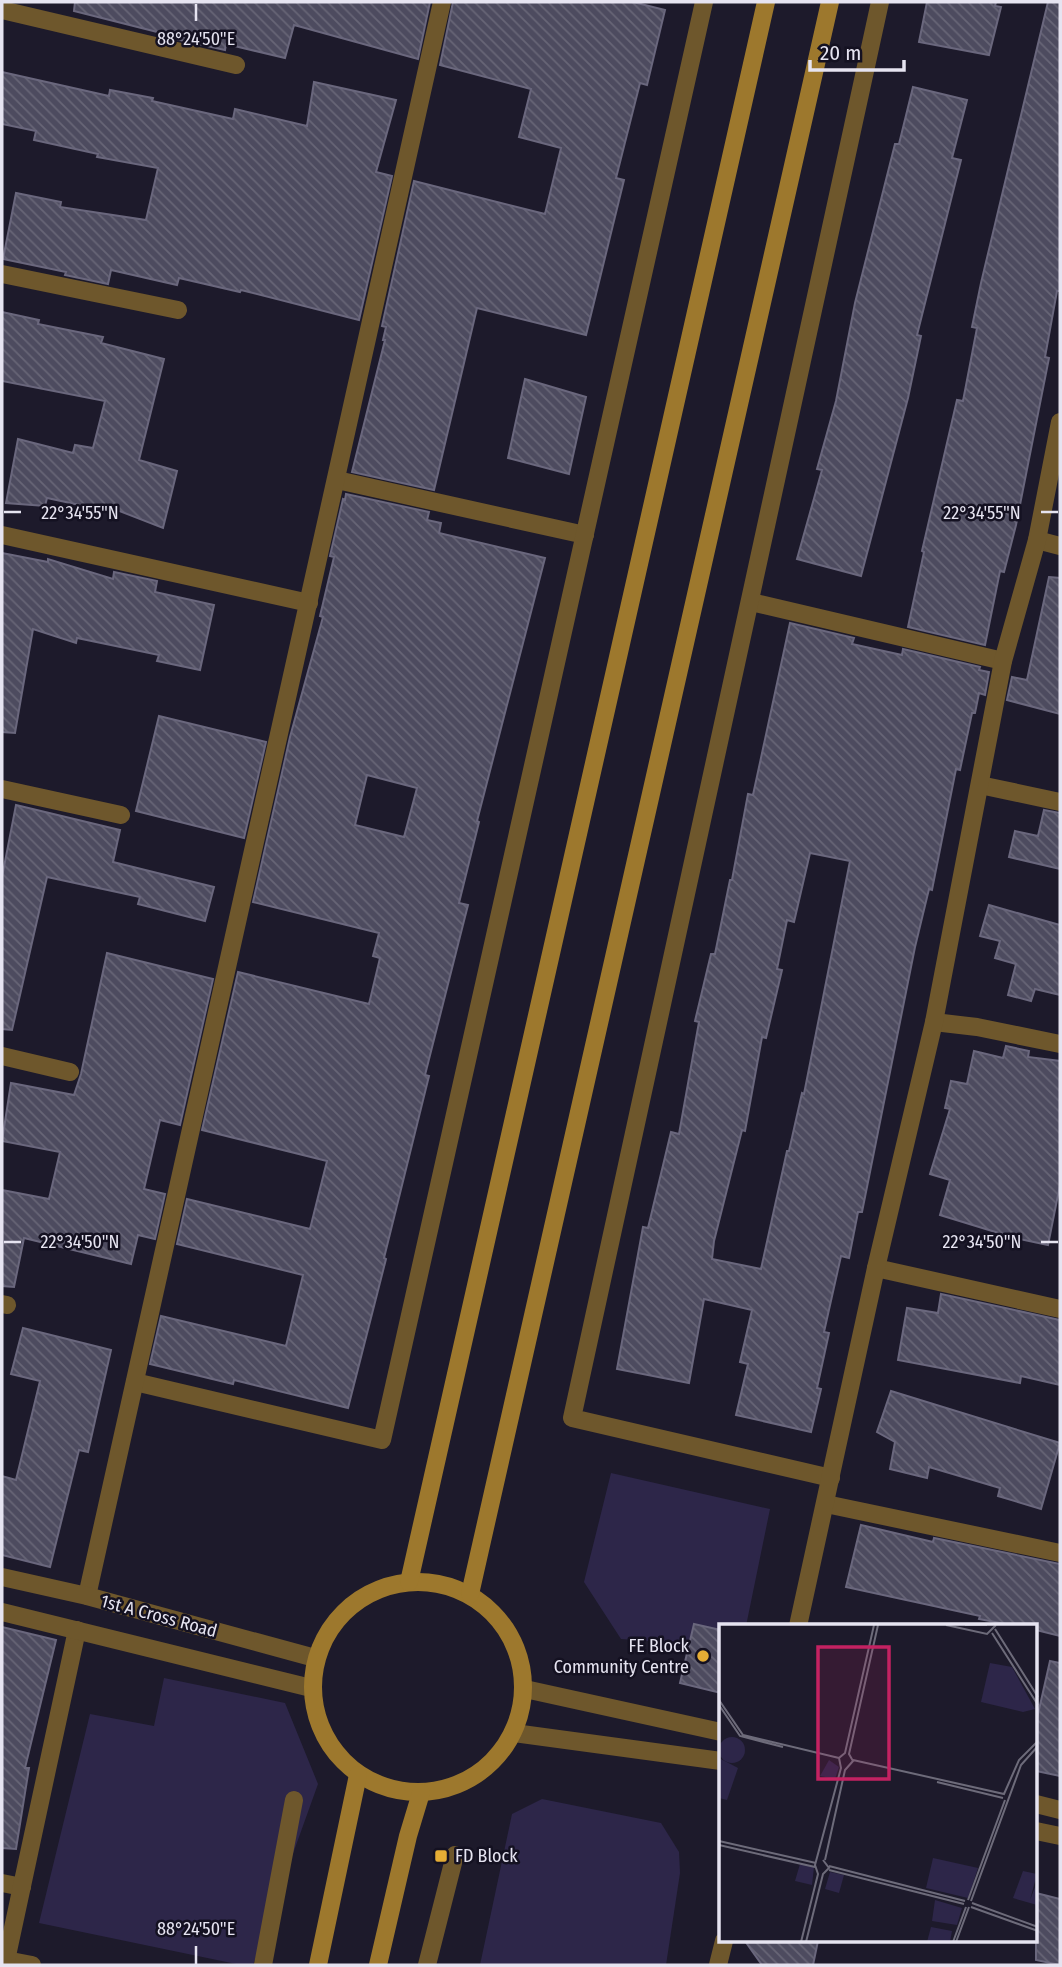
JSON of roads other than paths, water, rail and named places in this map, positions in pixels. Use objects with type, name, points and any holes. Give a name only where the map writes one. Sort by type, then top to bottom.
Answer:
[{"type":"main road","points":[[409,1581],[766,2]]},
{"type":"main road","points":[[470,1594],[830,2]]},
{"type":"main road","points":[[409,1581],[440,1583],[470,1594],[486,1606],[510,1633],[523,1668],[525,1689],[523,1706],[514,1733],[486,1769],[454,1787],[421,1793],[384,1788],[358,1775],[331,1749],[315,1716],[311,1688],[315,1658],[327,1631],[352,1604],[384,1586],[409,1581]]},
{"type":"main road","points":[[317,1965],[358,1775]]},
{"type":"main road","points":[[378,1965],[408,1836],[421,1793]]},
{"type":"street","points":[[87,1596],[442,2]]},
{"type":"street","points":[[135,1382],[383,1440],[704,2]]},
{"type":"street","points":[[831,1478],[572,1418],[880,2]]},
{"type":"street","points":[[2,10],[236,65]]},
{"type":"street","points":[[2,274],[178,310]]},
{"type":"street","points":[[798,1624],[876,1268],[934,1022],[1003,661],[1037,540],[1060,422]]},
{"type":"street","points":[[337,480],[585,535]]},
{"type":"street","points":[[2,536],[309,603]]},
{"type":"street","points":[[1037,540],[1060,546]]},
{"type":"street","points":[[751,602],[1003,661]]},
{"type":"street","points":[[980,785],[1060,802]]},
{"type":"street","points":[[2,789],[121,814]]},
{"type":"street","points":[[934,1022],[977,1027],[1060,1044]]},
{"type":"street","points":[[2,1056],[70,1072]]},
{"type":"street","points":[[876,1268],[1060,1309]]},
{"type":"street","points":[[826,1504],[1060,1553]]},
{"type":"street","name":"1st A Cross Road","points":[[2,1577],[87,1596],[315,1658]]},
{"type":"street","name":"1st A Cross Road","points":[[2,1612],[311,1688]]},
{"type":"street","points":[[32,1965],[5,1962],[77,1630]]},
{"type":"street","points":[[525,1689],[719,1732]]},
{"type":"street","points":[[514,1733],[719,1761]]},
{"type":"street","points":[[263,1965],[294,1801]]},
{"type":"street","points":[[1038,1804],[1060,1810]]},
{"type":"street","points":[[1038,1830],[1060,1836]]},
{"type":"street","points":[[427,1965],[455,1855]]},
{"type":"street","points":[[2,1883],[22,1887]]},
{"type":"street","points":[[718,1965],[724,1942]]},
{"type":"place","name":"FE Block Community Centre","points":[[703,1656]]},
{"type":"place","name":"FD Block","points":[[441,1856]]}]
